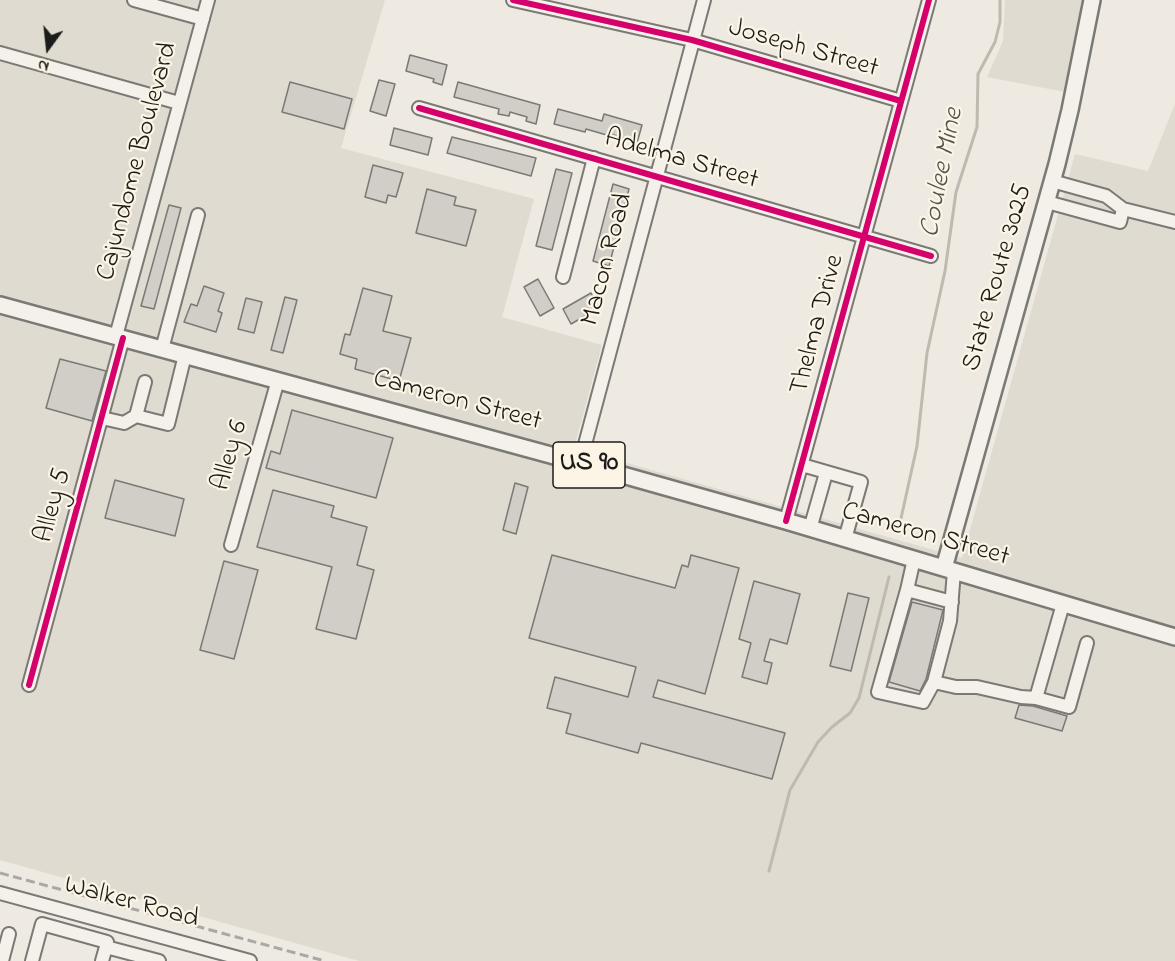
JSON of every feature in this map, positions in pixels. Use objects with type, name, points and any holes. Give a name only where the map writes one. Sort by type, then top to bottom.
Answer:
[{"type":"main road","name":"State Route 3025","points":[[949,569],[1071,110],[1092,0]]},
{"type":"main road","name":"Cameron Street","points":[[0,305],[786,521],[1175,637]]},
{"type":"street","points":[[134,0],[203,19]]},
{"type":"street","name":"Cajundome Boulevard","points":[[120,337],[179,103],[208,0]]},
{"type":"street","name":"Joseph Street","points":[[513,0],[556,5],[692,40],[901,101]]},
{"type":"street","name":"Macon Road","points":[[580,463],[704,0]]},
{"type":"street","name":"Thelma Drive","points":[[786,521],[929,0]]},
{"type":"street","points":[[0,53],[179,103]]},
{"type":"street","name":"Adelma Street","points":[[419,108],[931,256]]},
{"type":"street","points":[[563,278],[594,158]]},
{"type":"street","points":[[1052,181],[1106,196],[1123,208],[1175,222]]},
{"type":"street","points":[[1047,202],[1120,222],[1123,208]]},
{"type":"street","points":[[162,348],[198,215]]},
{"type":"street","name":"Alley 5","points":[[28,685],[102,417],[120,337]]},
{"type":"street","points":[[102,417],[124,423],[136,416],[168,424],[185,355]]},
{"type":"street","name":"Alley 6","points":[[231,544],[278,380]]},
{"type":"street","points":[[136,416],[145,382]]},
{"type":"street","points":[[802,465],[861,482],[845,539]]},
{"type":"street","points":[[810,529],[826,472]]},
{"type":"street","points":[[914,559],[878,692],[923,702],[934,682],[950,621],[952,602],[949,569]]},
{"type":"street","points":[[907,590],[952,602]]},
{"type":"street","points":[[1036,698],[1063,604]]},
{"type":"street","points":[[934,682],[956,687],[978,687],[1069,707],[1088,644]]},
{"type":"street","name":"Walker Road","points":[[0,893],[250,961]]},
{"type":"street","points":[[102,961],[112,923]]},
{"type":"street","points":[[32,961],[42,924],[159,961]]},
{"type":"street","points":[[2,961],[9,934]]},
{"type":"shaded area","points":[[0,0],[385,0],[341,148],[534,199],[502,317],[602,345],[574,448],[962,558],[1075,154],[1148,171],[1175,104],[1175,961],[359,961],[0,860]]},
{"type":"shaded area","points":[[1005,0],[1091,0],[1065,92],[987,77],[1003,41]]},
{"type":"building","points":[[410,55],[447,65],[442,85],[433,82],[434,79],[406,71]]},
{"type":"building","points":[[379,80],[395,84],[386,116],[370,111]]},
{"type":"building","points":[[290,82],[352,99],[344,129],[282,112]]},
{"type":"building","points":[[458,82],[540,105],[536,124],[526,121],[527,117],[510,112],[509,116],[498,114],[499,109],[454,97]]},
{"type":"building","points":[[558,109],[602,121],[604,114],[642,125],[637,143],[611,134],[610,136],[586,129],[585,132],[554,124]]},
{"type":"building","points":[[394,128],[432,138],[428,155],[390,145]]},
{"type":"building","points":[[452,137],[536,158],[531,176],[447,153]]},
{"type":"building","points":[[373,165],[403,173],[396,197],[388,195],[386,203],[365,197]]},
{"type":"building","points":[[556,169],[572,173],[552,250],[536,246]]},
{"type":"building","points":[[613,184],[629,189],[609,266],[593,261]]},
{"type":"building","points":[[427,189],[456,197],[454,205],[476,210],[466,246],[416,233]]},
{"type":"building","points":[[169,205],[181,208],[154,309],[141,306]]},
{"type":"building","points":[[538,279],[554,308],[540,316],[524,287]]},
{"type":"building","points":[[204,286],[224,293],[218,311],[222,313],[216,332],[184,322],[191,304],[197,306]]},
{"type":"building","points":[[363,288],[392,296],[383,331],[411,338],[399,381],[355,369],[357,359],[340,354],[345,334],[350,335]]},
{"type":"building","points":[[591,293],[599,308],[571,324],[563,309]]},
{"type":"building","points":[[285,297],[297,300],[283,353],[271,350]]},
{"type":"building","points":[[246,298],[262,302],[254,333],[238,329]]},
{"type":"building","points":[[60,359],[106,371],[92,421],[46,408]]},
{"type":"building","points":[[292,410],[393,438],[376,498],[266,468],[271,451],[280,454]]},
{"type":"building","points":[[115,480],[184,499],[175,536],[105,518]]},
{"type":"building","points":[[515,483],[528,487],[516,534],[503,530]]},
{"type":"building","points":[[273,490],[334,506],[331,517],[367,527],[357,565],[374,570],[356,639],[316,629],[332,567],[257,547]]},
{"type":"building","points":[[552,555],[675,588],[682,565],[688,567],[691,555],[739,568],[705,694],[658,680],[653,697],[785,733],[772,779],[641,743],[638,753],[566,733],[571,714],[547,708],[555,677],[628,697],[636,667],[529,638]]},
{"type":"building","points":[[224,561],[258,570],[234,659],[200,650]]},
{"type":"building","points":[[754,581],[800,594],[787,644],[770,639],[764,661],[772,663],[767,684],[742,677],[751,643],[739,639]]},
{"type":"building","points":[[848,593],[869,598],[851,671],[830,666]]},
{"type":"building","points":[[912,602],[943,610],[926,679],[920,691],[889,682]]},
{"type":"building","points":[[1019,705],[1033,706],[1067,716],[1062,731],[1015,718]]},
{"type":"waterway","name":"Coulee Mine","points":[[898,532],[917,446],[927,353],[945,271],[956,192],[977,127],[978,74],[995,42],[1000,22],[1000,0]]},
{"type":"waterway","name":"Coulee Mine","points":[[769,871],[790,790],[818,742],[850,713],[859,698],[889,577]]},
{"type":"railway","points":[[0,873],[325,961]]},
{"type":"cycle path","points":[[513,0],[692,40],[901,101]]},
{"type":"cycle path","points":[[786,521],[929,0]]},
{"type":"cycle path","points":[[419,108],[931,256]]},
{"type":"cycle path","points":[[29,685],[123,338]]}]
